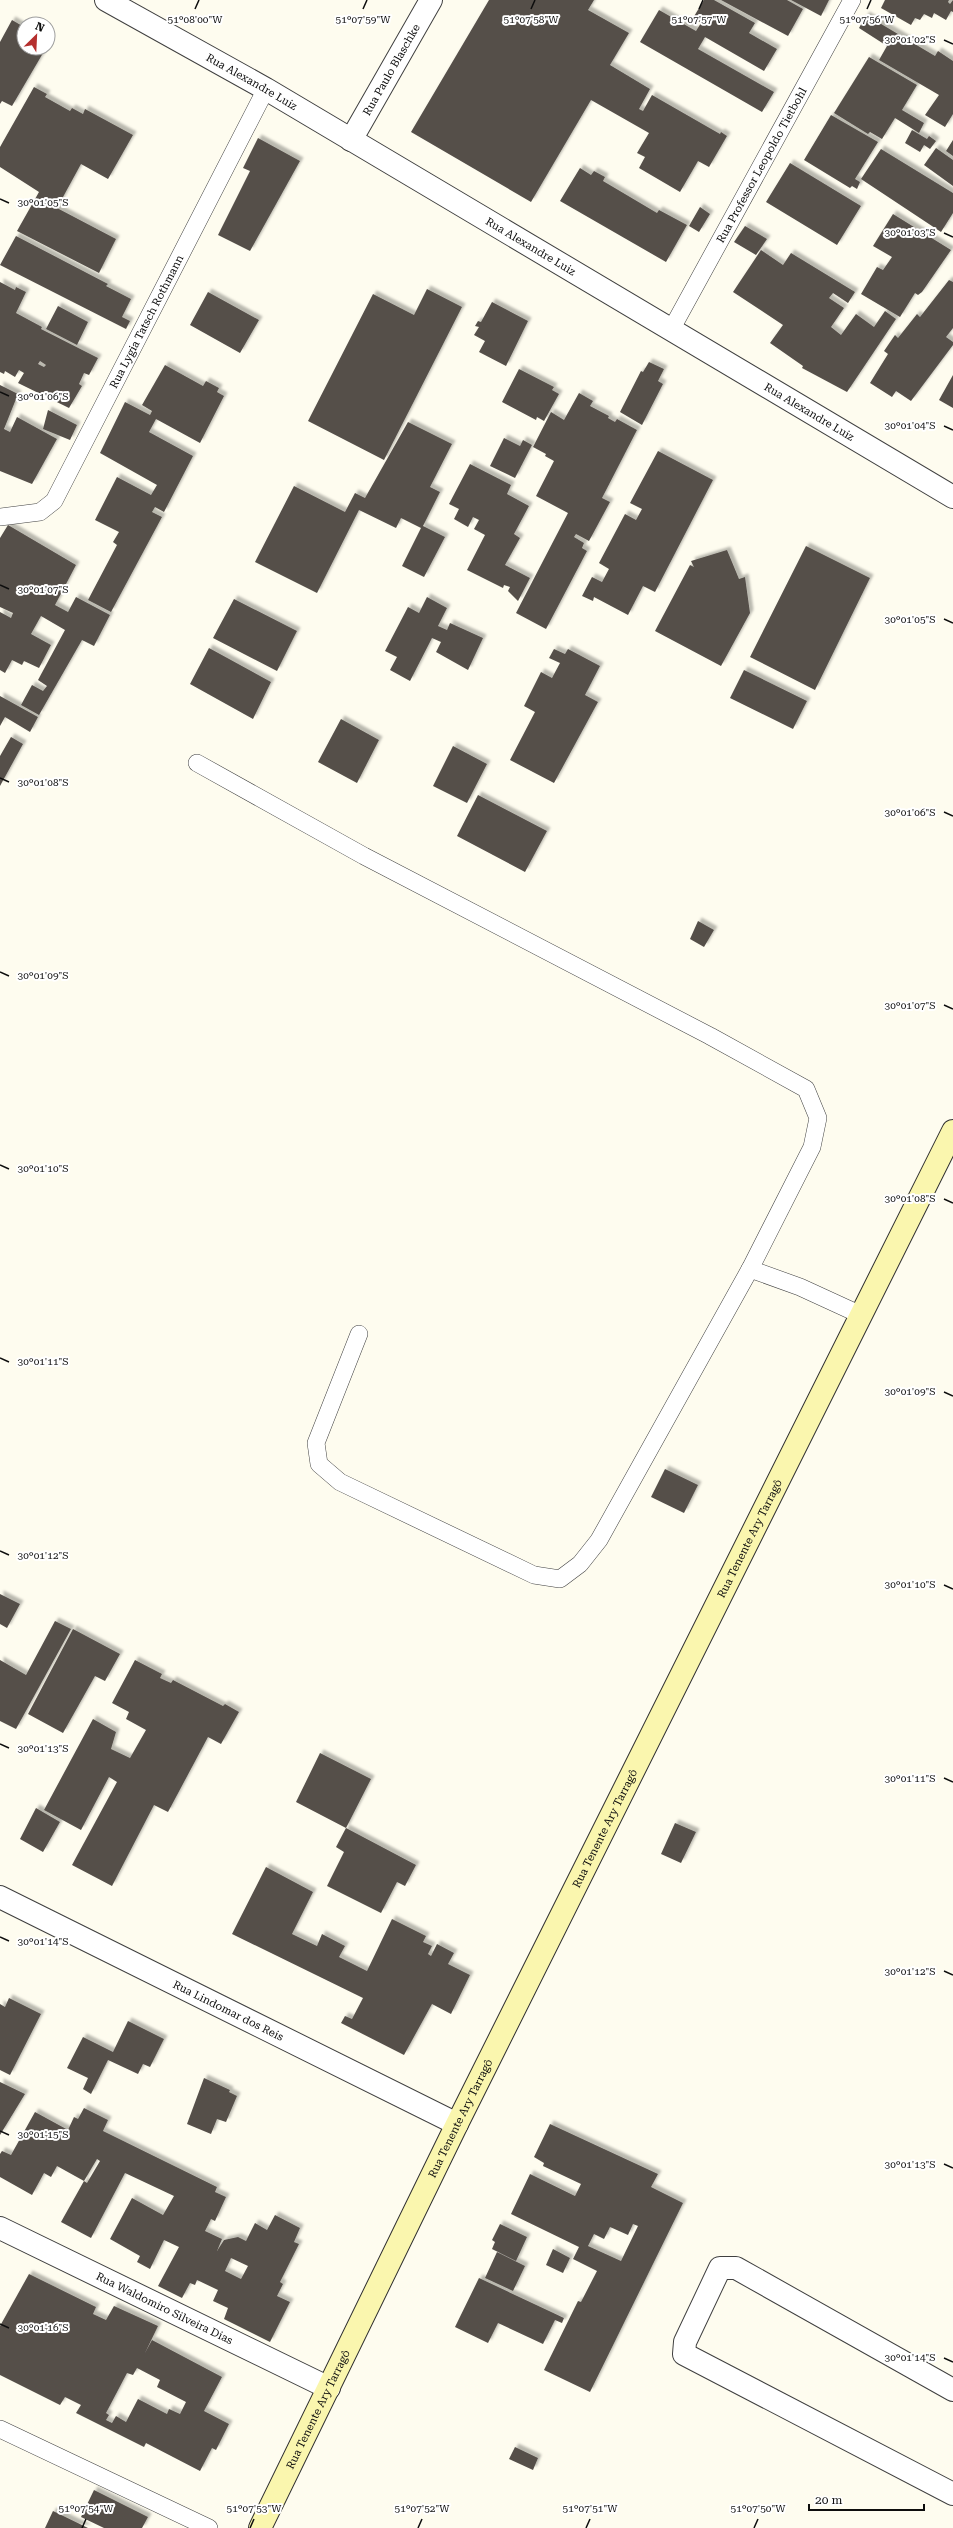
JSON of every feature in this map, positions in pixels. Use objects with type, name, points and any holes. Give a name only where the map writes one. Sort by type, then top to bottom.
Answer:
[{"type":"main road","name":"Rua Tenente Ary Tarragô","points":[[260,2528],[458,2124],[953,1131]]},
{"type":"street","name":"Rua Alexandre Luiz","points":[[106,0],[266,89],[953,497]]},
{"type":"street","name":"Rua Paulo Blaschke","points":[[351,140],[431,0]]},
{"type":"street","name":"Rua Lindomar dos Reis","points":[[0,1897],[458,2124]]},
{"type":"street","name":"Rua Waldomiro Silveira Dias","points":[[0,2228],[329,2388]]},
{"type":"street","points":[[953,2390],[736,2268],[720,2268],[685,2342],[684,2354],[953,2494]]},
{"type":"lane","name":"Rua Professor Leopoldo Tietbohl","points":[[671,330],[852,0]]},
{"type":"lane","name":"Rua Lygia Tatsch Rothmann","points":[[0,517],[40,512],[54,501],[266,89]]},
{"type":"lane","points":[[197,763],[364,856],[710,1036],[806,1088],[818,1118],[812,1148],[750,1269],[734,1294],[599,1540],[580,1564],[560,1579],[534,1575],[527,1572],[340,1482],[319,1464],[316,1443],[360,1334]]},
{"type":"lane","points":[[750,1269],[800,1287],[861,1315]]},
{"type":"lane","points":[[0,2429],[209,2528]]},
{"type":"building","points":[[489,0],[594,0],[588,10],[629,33],[610,65],[650,89],[639,109],[643,111],[652,95],[720,134],[721,132],[727,136],[709,167],[698,161],[680,192],[639,168],[645,157],[637,153],[649,133],[591,100],[531,202],[411,132]]},
{"type":"building","points":[[704,0],[714,0],[755,23],[749,33],[777,49],[764,71],[705,37],[698,49],[774,92],[762,112],[640,42],[659,10],[696,31],[701,23],[693,18]]},
{"type":"building","points":[[721,0],[787,0],[803,9],[788,36]]},
{"type":"building","points":[[791,0],[829,0],[821,16]]},
{"type":"building","points":[[885,0],[949,0],[948,2],[950,4],[953,0],[953,12],[951,11],[946,20],[934,13],[932,18],[924,14],[920,20],[915,18],[911,25],[881,8]]},
{"type":"building","points":[[866,15],[935,56],[938,51],[953,61],[953,114],[945,127],[925,115],[939,95],[879,60],[887,46],[859,28]]},
{"type":"building","points":[[12,20],[16,22],[16,56],[41,56],[12,106],[2,101],[0,104],[0,42]]},
{"type":"building","points":[[869,57],[917,85],[902,110],[924,123],[919,133],[895,118],[882,139],[870,132],[868,134],[834,113]]},
{"type":"building","points":[[34,87],[47,94],[45,97],[70,111],[72,108],[83,114],[85,109],[133,135],[108,179],[81,164],[57,208],[116,239],[99,273],[17,231],[39,192],[0,167],[0,147]]},
{"type":"building","points":[[831,115],[878,142],[855,179],[860,182],[857,189],[852,186],[850,188],[804,160]]},
{"type":"building","points":[[912,130],[927,139],[929,136],[936,141],[930,149],[924,145],[920,152],[905,143]]},
{"type":"building","points":[[258,138],[300,161],[250,251],[218,235],[250,171],[243,168]]},
{"type":"building","points":[[953,140],[953,156],[946,151]]},
{"type":"building","points":[[936,148],[953,160],[953,186],[924,165]]},
{"type":"building","points":[[881,149],[953,193],[953,213],[941,232],[861,179]]},
{"type":"building","points":[[790,163],[861,206],[837,245],[766,202]]},
{"type":"building","points":[[580,168],[591,175],[594,171],[605,177],[603,181],[657,213],[659,210],[687,225],[666,262],[560,201]]},
{"type":"building","points":[[700,207],[710,214],[699,232],[689,226]]},
{"type":"building","points":[[893,214],[951,250],[922,292],[918,295],[915,293],[900,317],[861,294],[877,267],[883,270],[892,257],[873,246]]},
{"type":"building","points":[[745,226],[767,239],[756,255],[734,242]]},
{"type":"building","points":[[16,236],[108,284],[106,286],[131,299],[122,317],[130,321],[126,329],[0,265]]},
{"type":"building","points":[[761,250],[783,265],[791,253],[855,292],[848,303],[833,293],[829,298],[844,308],[831,327],[841,335],[856,314],[874,327],[885,311],[896,319],[847,392],[802,368],[803,366],[770,343],[783,325],[733,292]]},
{"type":"building","points":[[949,280],[953,282],[953,328],[946,337],[953,342],[953,345],[911,401],[896,391],[892,397],[870,383],[888,354],[884,351],[895,335],[898,338],[917,314],[920,317]]},
{"type":"building","points":[[0,282],[15,290],[16,287],[26,292],[16,313],[42,327],[41,329],[98,358],[89,375],[84,373],[79,384],[82,386],[69,408],[18,383],[24,373],[19,370],[15,377],[5,371],[4,374],[0,372]],"holes":[[[40,361],[46,365],[44,367],[38,364]]]},
{"type":"building","points":[[427,289],[462,307],[384,460],[308,421],[373,294],[414,315]]},
{"type":"building","points":[[208,292],[259,320],[240,353],[190,325]]},
{"type":"building","points":[[492,302],[528,321],[506,366],[479,352],[485,341],[474,335],[479,327],[475,326],[478,321],[481,322]]},
{"type":"building","points":[[58,306],[88,322],[77,345],[46,329]]},
{"type":"building","points":[[649,362],[664,369],[658,381],[663,384],[642,425],[620,412],[641,371],[643,372]]},
{"type":"building","points":[[165,365],[203,386],[206,381],[219,388],[217,392],[224,396],[200,443],[156,419],[149,432],[193,456],[164,512],[155,507],[152,512],[162,517],[111,612],[88,600],[117,545],[113,542],[119,532],[95,520],[117,477],[151,495],[157,485],[100,453],[125,402],[150,415],[152,411],[142,405]]},
{"type":"building","points":[[519,369],[554,387],[552,390],[559,394],[544,421],[537,417],[536,420],[502,402]]},
{"type":"building","points":[[953,375],[953,408],[939,400]]},
{"type":"building","points":[[0,385],[18,394],[4,429],[10,432],[17,417],[57,439],[32,484],[0,471]]},
{"type":"building","points":[[579,393],[593,401],[590,406],[609,416],[608,418],[615,422],[617,419],[637,430],[602,498],[610,502],[589,541],[576,534],[574,537],[584,543],[582,548],[587,551],[546,629],[516,613],[568,513],[536,496],[554,461],[545,456],[546,454],[533,447],[551,412],[564,420]]},
{"type":"building","points":[[48,410],[77,425],[70,440],[43,429]]},
{"type":"building","points":[[408,422],[452,444],[430,487],[440,492],[423,526],[445,537],[424,577],[402,566],[421,528],[401,518],[396,528],[359,510],[317,593],[255,562],[294,486],[345,512],[355,493],[365,498]]},
{"type":"building","points":[[504,438],[520,446],[523,440],[532,445],[515,478],[490,466]]},
{"type":"building","points":[[658,451],[713,480],[655,592],[643,586],[628,615],[594,597],[593,601],[582,596],[592,577],[602,582],[609,569],[599,563],[625,514],[636,520],[642,509],[630,503]]},
{"type":"building","points":[[470,464],[511,485],[507,494],[529,506],[514,534],[520,538],[505,565],[530,578],[518,601],[508,591],[510,587],[504,585],[503,588],[467,570],[485,535],[474,529],[479,520],[473,517],[468,527],[454,519],[459,509],[449,504]]},
{"type":"building","points":[[8,525],[76,565],[55,605],[68,612],[76,597],[110,615],[94,646],[82,640],[39,715],[21,705],[32,685],[43,691],[47,686],[38,680],[65,630],[41,616],[31,634],[51,645],[39,668],[24,661],[22,665],[12,660],[5,673],[0,670],[0,612],[11,618],[13,613],[0,607],[0,538]]},
{"type":"building","points":[[806,546],[870,578],[815,690],[750,657]]},
{"type":"building","points":[[727,550],[739,579],[745,577],[750,613],[721,666],[655,631],[690,565],[694,567],[691,561]]},
{"type":"building","points":[[427,597],[447,608],[438,626],[447,630],[450,623],[483,638],[468,670],[436,652],[441,642],[432,638],[410,681],[390,670],[397,657],[385,651],[408,607],[419,613]]},
{"type":"building","points":[[234,599],[297,631],[277,671],[213,638]]},
{"type":"building","points":[[209,648],[271,682],[253,719],[190,684]]},
{"type":"building","points":[[554,649],[565,654],[568,649],[600,666],[585,695],[598,702],[554,783],[510,760],[535,712],[524,706],[541,672],[552,678],[560,663],[549,658]]},
{"type":"building","points":[[744,670],[807,701],[793,729],[730,698]]},
{"type":"building","points":[[0,696],[38,717],[30,732],[5,717],[0,726]]},
{"type":"building","points":[[341,719],[379,740],[357,783],[318,762]]},
{"type":"building","points":[[11,737],[23,744],[0,786],[0,756]]},
{"type":"building","points":[[453,746],[487,764],[467,803],[433,786]]},
{"type":"building","points":[[478,795],[547,831],[525,872],[457,836]]},
{"type":"building","points":[[698,921],[714,930],[704,947],[690,939]]},
{"type":"building","points":[[665,1469],[698,1485],[684,1513],[651,1497]]},
{"type":"building","points":[[0,1594],[20,1604],[7,1628],[0,1624]]},
{"type":"building","points":[[55,1621],[71,1629],[16,1729],[0,1721],[0,1660],[26,1675]]},
{"type":"building","points":[[73,1629],[120,1654],[105,1681],[95,1676],[63,1733],[28,1714]]},
{"type":"building","points":[[135,1660],[162,1674],[160,1678],[171,1683],[173,1680],[223,1706],[225,1704],[239,1712],[221,1744],[208,1737],[168,1812],[154,1805],[112,1886],[72,1865],[117,1782],[109,1777],[81,1830],[44,1810],[93,1719],[116,1732],[111,1749],[130,1758],[146,1730],[126,1719],[129,1712],[112,1703]]},
{"type":"building","points":[[320,1753],[371,1779],[346,1828],[296,1802]]},
{"type":"building","points":[[36,1808],[60,1822],[43,1852],[20,1839]]},
{"type":"building","points":[[675,1823],[696,1832],[681,1863],[661,1854]]},
{"type":"building","points":[[346,1828],[416,1865],[405,1886],[397,1882],[381,1913],[327,1886],[344,1852],[336,1847]]},
{"type":"building","points":[[266,1867],[313,1892],[292,1934],[317,1946],[322,1934],[345,1946],[339,1957],[367,1971],[392,1919],[426,1936],[423,1942],[432,1946],[428,1954],[431,1956],[437,1944],[454,1953],[448,1964],[470,1975],[451,2014],[432,2004],[404,2055],[341,2023],[345,2016],[352,2019],[363,1998],[232,1934]]},
{"type":"building","points":[[9,1998],[41,2014],[10,2075],[0,2070],[0,2004],[5,2007]]},
{"type":"building","points":[[128,2021],[164,2039],[150,2067],[143,2064],[138,2074],[108,2060],[91,2094],[83,2089],[88,2078],[67,2068],[83,2037],[113,2052]]},
{"type":"building","points":[[204,2078],[230,2090],[229,2092],[237,2096],[226,2122],[217,2119],[211,2134],[187,2124]]},
{"type":"building","points":[[0,2082],[25,2094],[0,2135]]},
{"type":"building","points":[[84,2108],[108,2120],[103,2131],[217,2187],[215,2192],[226,2197],[215,2221],[211,2219],[205,2231],[222,2239],[217,2251],[224,2240],[238,2237],[246,2241],[255,2223],[267,2230],[275,2215],[300,2228],[294,2242],[299,2244],[280,2282],[283,2284],[277,2296],[290,2302],[270,2342],[224,2319],[228,2308],[213,2301],[218,2290],[197,2280],[195,2285],[190,2283],[182,2298],[158,2286],[179,2247],[164,2240],[150,2269],[137,2262],[140,2256],[110,2239],[132,2198],[163,2215],[174,2196],[125,2173],[91,2238],[61,2222],[84,2181],[57,2166],[51,2177],[44,2173],[32,2195],[0,2177],[0,2154],[2,2151],[11,2155],[35,2112],[68,2130],[74,2117],[78,2119]],"holes":[[[97,2159],[100,2161],[87,2183],[84,2181]],[[231,2258],[248,2266],[241,2279],[225,2271]]]},
{"type":"building","points":[[550,2124],[658,2174],[651,2187],[683,2203],[590,2392],[544,2370],[578,2301],[581,2302],[597,2271],[573,2259],[579,2247],[511,2214],[530,2174],[575,2196],[581,2184],[543,2166],[544,2163],[534,2157]],"holes":[[[633,2224],[638,2226],[621,2261],[588,2246],[594,2234],[604,2239],[610,2227],[628,2235]]]},
{"type":"building","points":[[500,2224],[527,2237],[516,2261],[492,2249],[495,2242],[492,2240]]},
{"type":"building","points":[[553,2249],[570,2258],[563,2273],[546,2265]]},
{"type":"building","points":[[497,2252],[525,2266],[513,2291],[485,2278]]},
{"type":"building","points":[[29,2274],[96,2307],[93,2314],[106,2320],[114,2306],[158,2326],[145,2353],[152,2340],[222,2377],[204,2411],[229,2424],[216,2450],[212,2448],[200,2471],[146,2443],[144,2447],[76,2413],[81,2405],[65,2397],[60,2405],[0,2375],[0,2326]],"holes":[[[137,2368],[160,2380],[157,2387],[186,2402],[180,2414],[169,2409],[167,2414],[138,2399],[126,2422],[116,2416],[112,2423],[106,2420],[109,2415],[106,2413],[127,2373],[133,2375]]]},
{"type":"building","points":[[479,2278],[564,2318],[562,2323],[555,2320],[543,2344],[498,2323],[488,2343],[455,2327]]},
{"type":"building","points":[[515,2447],[538,2458],[533,2470],[509,2459]]},
{"type":"building","points":[[94,2490],[148,2517],[142,2528],[104,2528],[81,2517]]},
{"type":"building","points":[[53,2511],[88,2528],[45,2528]]}]
